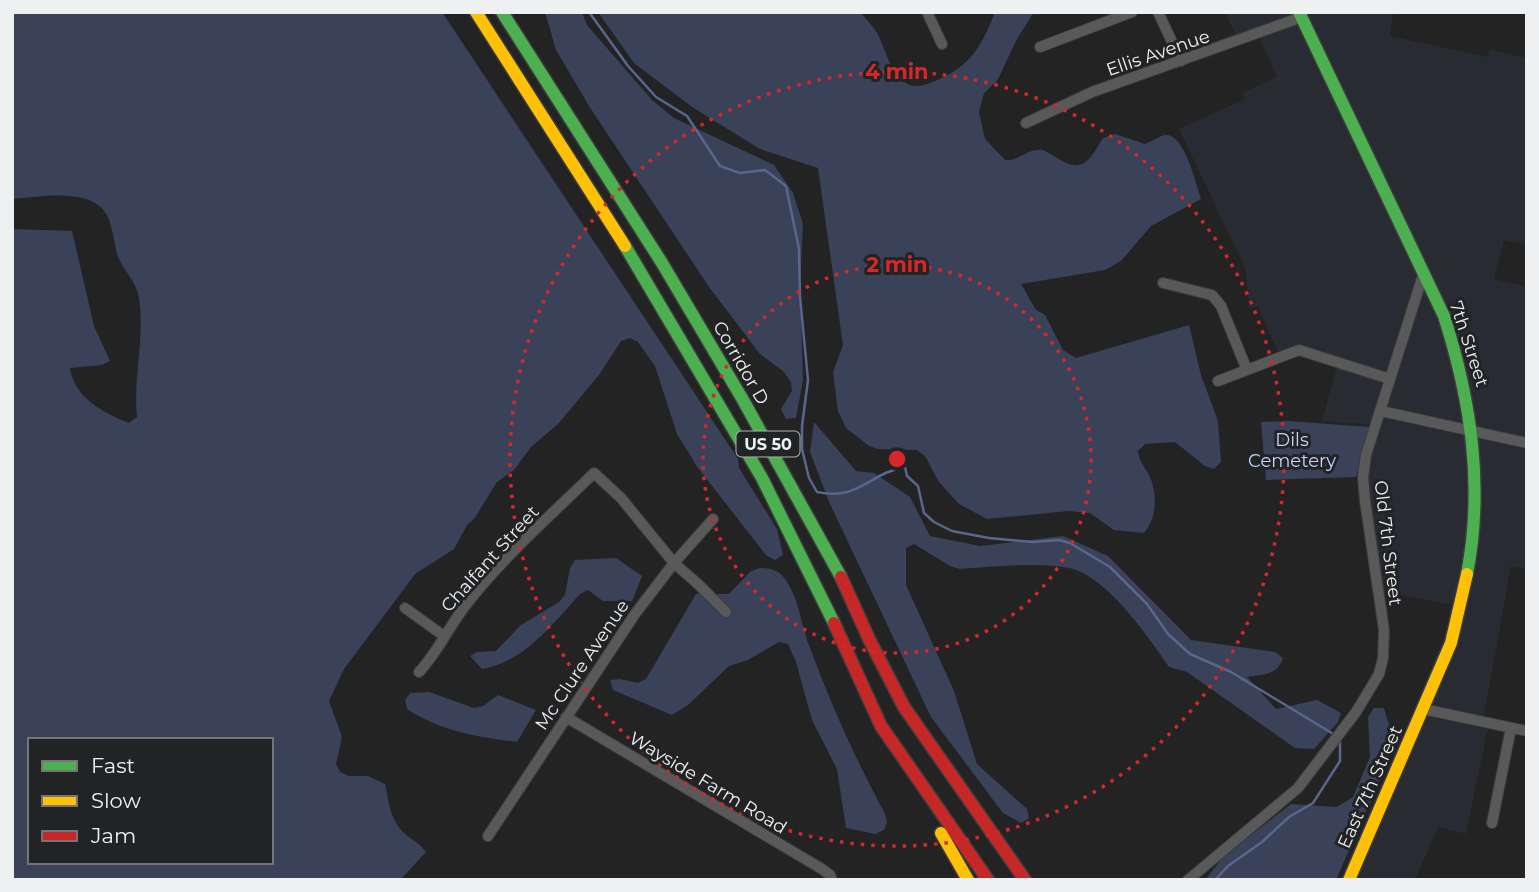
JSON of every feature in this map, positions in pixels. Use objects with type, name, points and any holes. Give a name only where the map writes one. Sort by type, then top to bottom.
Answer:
[{"type":"main road","name":"US 50","points":[[476,12],[636,264],[762,478],[881,726],[988,880]]},
{"type":"main road","name":"Corridor D","points":[[502,12],[662,263],[834,560],[869,639],[904,707],[1025,880]]},
{"type":"main road","name":"7th Street","points":[[1300,15],[1424,272],[1452,339],[1466,388],[1474,432],[1476,504],[1462,607],[1451,643],[1423,709]]},
{"type":"main road","name":"East 7th Street","points":[[1349,880],[1423,709]]},
{"type":"main road","points":[[881,726],[968,880]]},
{"type":"main road","points":[[969,799],[1039,880]]},
{"type":"street","points":[[927,12],[942,44]]},
{"type":"street","points":[[1040,47],[1132,12]]},
{"type":"street","points":[[1158,12],[1181,61]]},
{"type":"street","name":"Ellis Avenue","points":[[1026,123],[1092,92],[1300,15]]},
{"type":"street","name":"Old 7th Street","points":[[1188,880],[1298,788],[1372,689],[1383,658],[1384,630],[1363,477],[1366,455],[1424,272]]},
{"type":"street","points":[[1163,282],[1212,295],[1221,306],[1247,370]]},
{"type":"street","points":[[1218,381],[1299,350],[1390,379]]},
{"type":"street","points":[[1381,411],[1526,442]]},
{"type":"street","name":"Chalfant Street","points":[[418,672],[429,662],[466,605],[520,544],[594,474],[621,498],[674,564]]},
{"type":"street","name":"Mc Clure Avenue","points":[[488,836],[635,614],[713,519]]},
{"type":"street","points":[[674,564],[726,612]]},
{"type":"street","points":[[405,608],[444,636]]},
{"type":"street","points":[[1423,709],[1527,731]]},
{"type":"street","name":"Wayside Farm Road","points":[[566,717],[822,869],[832,880]]},
{"type":"street","points":[[1492,823],[1511,728]]},
{"type":"shaded area","points":[[1225,12],[1393,12],[1390,36],[1488,57],[1490,50],[1527,58],[1527,245],[1504,240],[1494,279],[1527,287],[1527,569],[1511,566],[1483,721],[1489,723],[1466,834],[1438,827],[1415,880],[1349,880],[1461,607],[1378,590],[1363,477],[1377,425],[1322,421],[1338,363],[1299,350],[1280,357],[1258,306],[1249,309],[1246,270],[1179,129],[1245,99],[1242,93],[1277,77],[1258,35],[1239,41]]},
{"type":"green space","points":[[12,12],[442,12],[738,459],[739,468],[777,529],[783,555],[775,560],[766,555],[698,468],[677,434],[655,366],[638,342],[630,338],[621,341],[599,375],[558,424],[531,447],[514,470],[497,482],[454,549],[415,574],[344,669],[329,701],[342,737],[336,764],[340,772],[349,776],[368,776],[385,784],[396,822],[404,833],[426,852],[400,880],[12,880],[12,229],[72,231],[94,326],[110,361],[102,365],[70,368],[73,379],[84,396],[110,414],[129,423],[137,417],[136,387],[141,328],[138,292],[119,260],[110,222],[101,207],[78,197],[12,199]]},
{"type":"green space","points":[[545,12],[582,12],[587,25],[652,100],[674,118],[774,165],[793,193],[803,224],[800,282],[803,380],[796,418],[786,419],[781,409],[792,391],[791,382],[783,371],[760,354],[709,287],[589,106],[556,50]]},
{"type":"green space","points":[[598,12],[860,12],[877,33],[898,76],[906,84],[918,86],[946,76],[965,63],[985,36],[995,12],[1034,12],[1017,39],[997,81],[984,93],[979,112],[985,139],[1005,160],[1042,150],[1066,163],[1080,165],[1090,158],[1103,138],[1115,134],[1145,144],[1165,135],[1172,136],[1188,160],[1201,199],[1151,226],[1121,261],[1105,270],[1021,284],[1036,310],[1045,315],[1063,350],[1076,358],[1189,325],[1201,375],[1218,421],[1221,462],[1214,469],[1205,466],[1175,442],[1145,444],[1138,451],[1152,482],[1155,505],[1152,520],[1144,533],[1114,530],[1090,513],[1069,511],[987,519],[959,504],[939,482],[925,456],[917,450],[878,449],[869,446],[846,428],[838,411],[833,372],[843,345],[818,168],[760,149],[692,107],[634,63]]},
{"type":"green space","name":"Dils Cemetery","points":[[1288,421],[1370,427],[1356,477],[1266,480],[1261,422]]},
{"type":"green space","points":[[814,422],[856,471],[874,473],[910,497],[930,536],[980,546],[1063,536],[1108,556],[1191,640],[1275,652],[1283,658],[1273,671],[1247,677],[1276,709],[1317,700],[1341,713],[1338,722],[1314,749],[1295,748],[1187,672],[1169,667],[1127,610],[1100,584],[1086,575],[1073,569],[1048,565],[960,569],[950,566],[914,544],[906,548],[906,585],[954,691],[977,764],[1027,809],[1029,818],[1021,823],[1003,813],[931,717],[830,504],[810,452]]},
{"type":"green space","points":[[616,558],[642,576],[632,601],[603,601],[588,590],[580,594],[536,641],[511,659],[482,669],[470,656],[477,652],[496,651],[521,625],[559,602],[565,595],[570,568],[575,560]]},
{"type":"green space","points":[[760,568],[779,573],[791,590],[826,690],[885,814],[887,822],[884,830],[875,834],[846,828],[837,769],[812,720],[796,662],[788,644],[779,642],[748,660],[729,666],[688,705],[672,715],[613,690],[610,680],[638,683],[646,679],[696,594],[729,594],[751,571]]},
{"type":"green space","points":[[429,692],[474,708],[483,706],[498,695],[536,710],[517,742],[488,738],[446,728],[407,709],[405,700],[410,693]]},
{"type":"green space","points":[[1374,708],[1384,708],[1395,745],[1336,880],[1205,880],[1224,856],[1291,804],[1337,807],[1353,797],[1370,757],[1368,717]]},
{"type":"waterway","points":[[589,12],[628,66],[656,97],[687,116],[720,166],[740,173],[765,170],[786,186],[799,249],[800,297],[808,380],[802,449],[809,478],[817,492],[844,493],[905,467],[907,476],[918,486],[924,513],[934,522],[952,531],[989,538],[1033,542],[1059,540],[1070,543],[1110,567],[1147,604],[1168,634],[1190,654],[1231,672],[1335,735]]},
{"type":"waterway","points":[[1215,880],[1228,866],[1262,842],[1289,817],[1313,803],[1340,761],[1340,740]]},
{"type":"traffic: fast","points":[[502,12],[662,263],[743,400],[841,577]]},
{"type":"traffic: fast","points":[[1299,12],[1444,316],[1461,380],[1472,444],[1474,509],[1467,574]]},
{"type":"traffic: fast","points":[[625,246],[762,478],[834,623]]},
{"type":"traffic: slow","points":[[476,12],[625,246]]},
{"type":"traffic: slow","points":[[1349,880],[1451,643],[1467,574]]},
{"type":"traffic: slow","points":[[941,833],[968,880]]},
{"type":"traffic: jam","points":[[841,577],[904,707],[1025,880]]},
{"type":"traffic: jam","points":[[834,623],[881,726],[988,880]]}]
